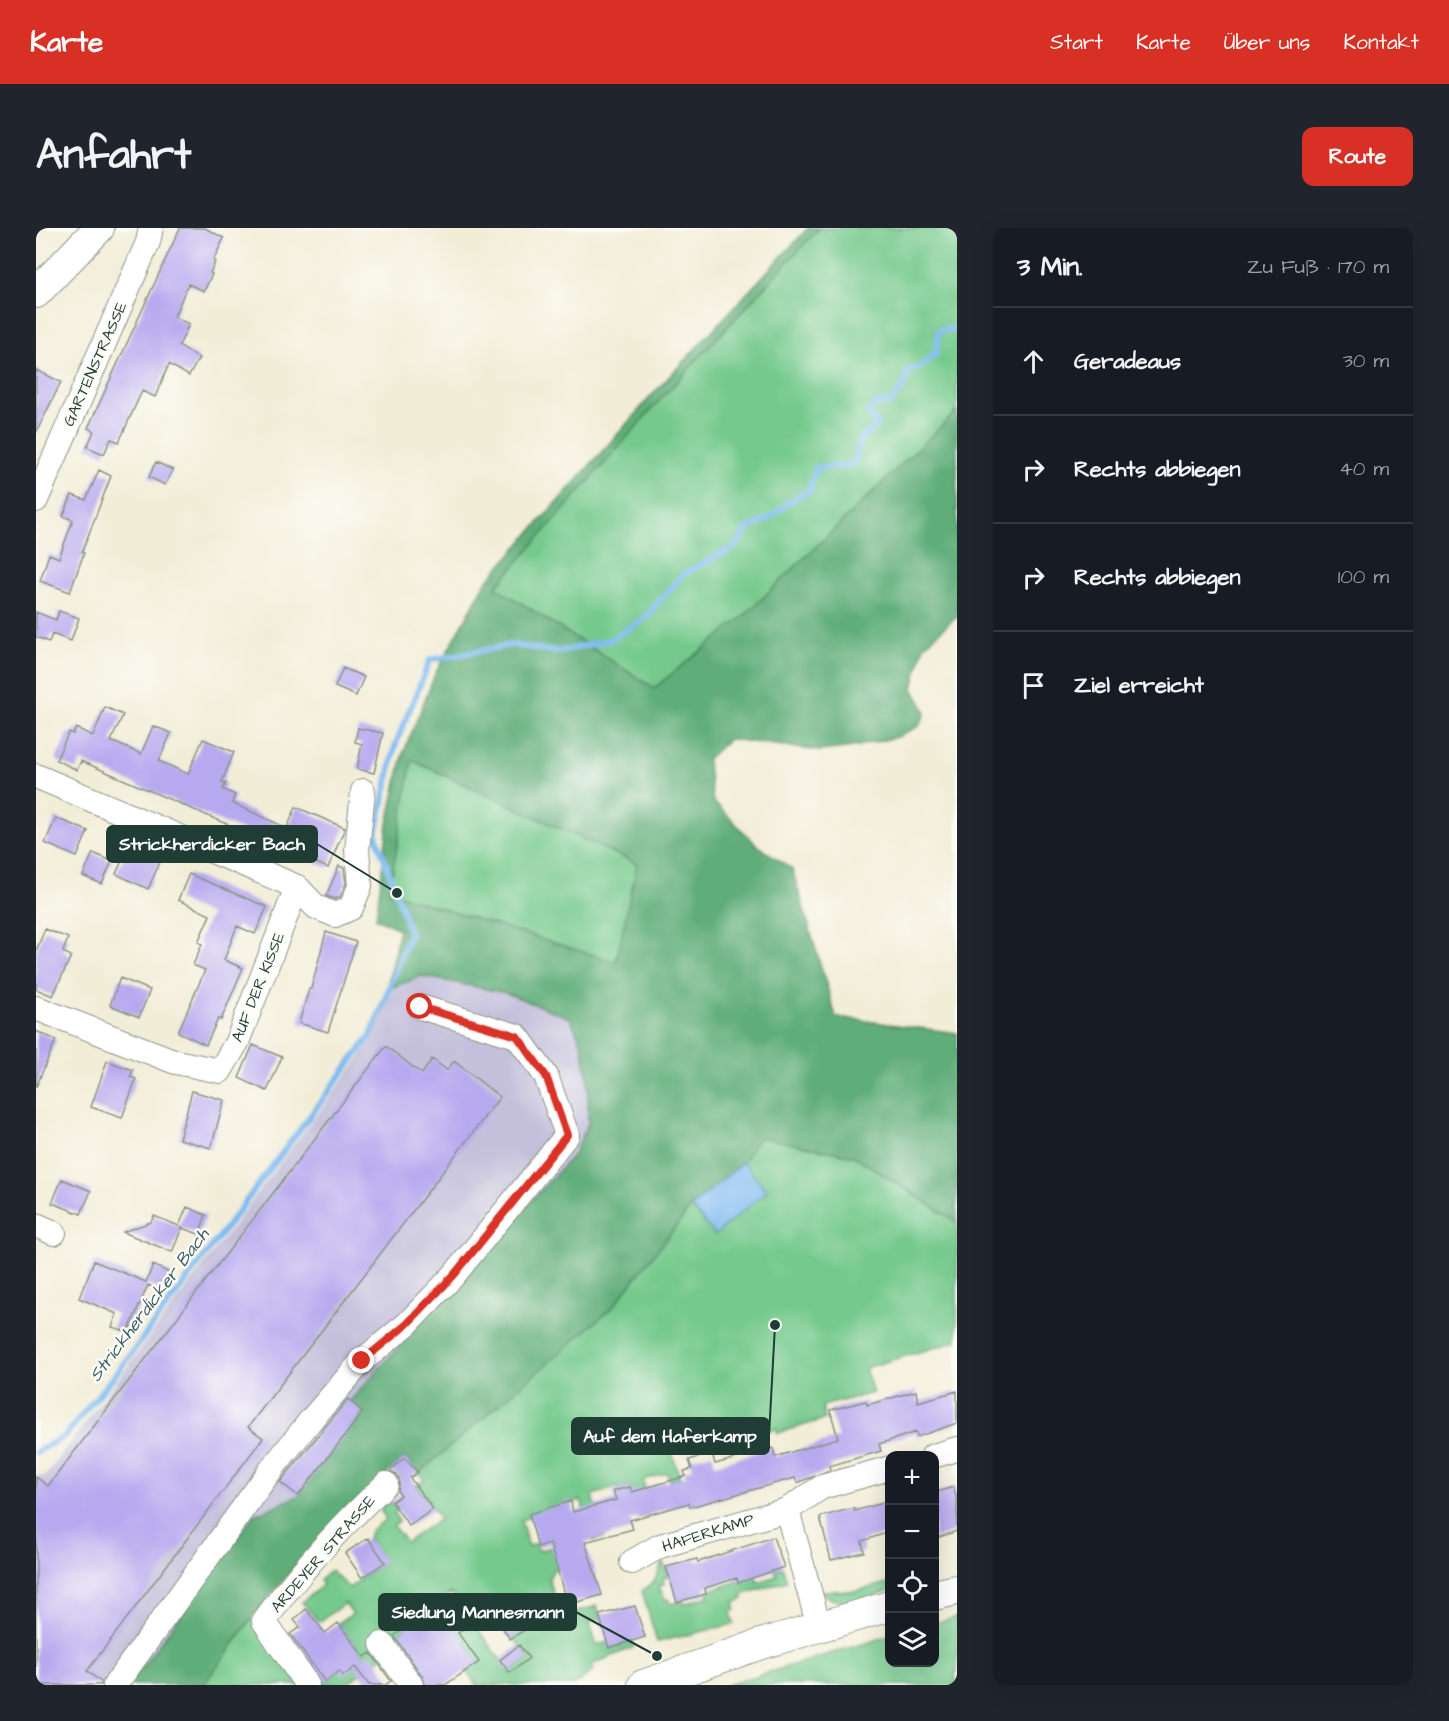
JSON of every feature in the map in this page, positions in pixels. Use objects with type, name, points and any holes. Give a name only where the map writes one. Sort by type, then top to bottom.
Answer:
[{"type":"main road","points":[[36,293],[99,228]]},
{"type":"main road","points":[[939,1593],[957,1590]]},
{"type":"main road","points":[[643,1685],[683,1670],[885,1607]]},
{"type":"street","name":"GARTENSTRASSE","points":[[36,500],[148,242],[151,228]]},
{"type":"street","points":[[36,776],[297,888],[316,907],[335,915],[351,908],[360,885],[357,850],[363,791]]},
{"type":"street","name":"AUF DER KISSE","points":[[36,1008],[176,1062],[220,1071],[237,1042],[297,888]]},
{"type":"street","points":[[115,1685],[270,1471],[310,1421],[362,1361],[407,1324],[454,1275],[567,1135],[546,1076],[517,1036],[420,1007]]},
{"type":"street","points":[[939,1454],[957,1449]]},
{"type":"street","name":"HAFERKAMP","points":[[632,1562],[660,1546],[787,1510],[822,1487],[885,1469]]},
{"type":"street","name":"ARDEYER STRASSE","points":[[307,1685],[264,1621],[284,1592],[364,1504],[386,1484]]},
{"type":"street","points":[[787,1510],[819,1627]]},
{"type":"street","points":[[382,1644],[411,1685]]},
{"type":"shaded area","points":[[422,976],[506,993],[571,1018],[582,1045],[588,1080],[588,1123],[574,1154],[350,1401],[363,1412],[298,1496],[254,1515],[129,1685],[36,1685],[36,1476],[46,1475],[360,1057],[387,989]]},
{"type":"green space","points":[[808,228],[819,228],[658,402],[496,587],[654,688],[742,618],[957,411],[957,616],[924,646],[913,688],[926,712],[919,726],[897,737],[854,747],[820,751],[729,739],[707,759],[713,801],[757,845],[792,869],[836,1017],[957,1033],[957,1222],[854,1156],[759,1137],[743,1162],[691,1207],[612,1308],[419,1473],[404,1458],[364,1496],[306,1555],[270,1597],[203,1685],[129,1685],[254,1515],[298,1496],[363,1412],[350,1401],[574,1154],[588,1123],[588,1080],[582,1045],[570,1018],[506,993],[422,976],[387,989],[399,929],[376,918],[388,823],[403,754],[436,672],[486,582],[653,394]],"holes":[[[412,760],[637,864],[616,962],[389,892]]]},
{"type":"green space","points":[[819,228],[957,228],[957,411],[742,618],[654,688],[495,587],[658,402]]},
{"type":"green space","points":[[411,760],[638,864],[616,962],[389,892]]},
{"type":"green space","points":[[759,1137],[854,1156],[957,1222],[957,1341],[865,1368],[873,1393],[822,1406],[825,1419],[778,1433],[776,1428],[725,1444],[717,1419],[667,1437],[680,1478],[670,1481],[667,1473],[643,1480],[645,1488],[641,1490],[648,1515],[639,1518],[630,1487],[619,1490],[618,1487],[593,1495],[604,1537],[593,1541],[581,1500],[530,1514],[530,1517],[521,1520],[528,1547],[535,1544],[538,1551],[564,1543],[570,1564],[554,1569],[549,1578],[560,1614],[558,1615],[560,1617],[597,1606],[600,1619],[589,1622],[597,1646],[607,1642],[610,1648],[632,1641],[634,1647],[591,1665],[594,1670],[574,1685],[477,1685],[466,1671],[478,1662],[465,1642],[413,1678],[406,1670],[473,1622],[510,1673],[529,1658],[513,1637],[525,1629],[506,1600],[479,1618],[467,1600],[461,1604],[451,1593],[428,1608],[424,1603],[401,1619],[407,1627],[382,1644],[381,1658],[345,1685],[315,1685],[304,1668],[309,1661],[325,1681],[361,1654],[338,1623],[353,1614],[345,1603],[319,1622],[302,1602],[323,1585],[320,1580],[331,1570],[349,1588],[384,1562],[368,1538],[370,1531],[386,1519],[381,1511],[383,1504],[388,1505],[392,1502],[397,1510],[394,1513],[399,1521],[393,1526],[406,1542],[440,1519],[416,1485],[424,1481],[419,1473],[612,1308],[691,1207],[743,1162]]},
{"type":"green space","points":[[663,1562],[669,1577],[663,1578],[664,1584],[659,1586],[665,1600],[668,1599],[671,1604],[682,1601],[684,1604],[709,1596],[708,1591],[755,1576],[758,1582],[777,1576],[775,1570],[783,1568],[787,1581],[742,1595],[743,1599],[734,1602],[736,1610],[731,1612],[734,1624],[657,1642],[642,1591],[654,1582]]},
{"type":"green space","points":[[885,1584],[885,1592],[845,1602],[836,1601],[820,1591],[855,1591]]},
{"type":"green space","points":[[957,1617],[957,1672],[955,1673],[957,1685],[726,1685],[885,1637],[885,1667],[939,1667],[939,1622]]},
{"type":"green space","points":[[252,1619],[299,1685],[203,1685]]},
{"type":"water","points":[[743,1162],[767,1191],[715,1235],[691,1207]]},
{"type":"building","points":[[180,228],[205,228],[224,238],[213,261],[215,262],[210,273],[212,274],[204,291],[188,284],[174,317],[189,324],[179,346],[199,358],[189,376],[169,364],[155,397],[142,391],[119,442],[111,439],[104,454],[87,447],[94,431],[88,428]]},
{"type":"building","points":[[36,370],[61,382],[36,433]]},
{"type":"building","points":[[156,462],[173,470],[165,485],[149,477]]},
{"type":"building","points":[[99,470],[111,476],[82,552],[84,553],[70,592],[40,581],[49,554],[59,558],[73,520],[63,516],[72,495],[86,500]]},
{"type":"building","points":[[59,611],[79,618],[71,641],[52,634],[49,642],[36,637],[36,612],[56,620]]},
{"type":"building","points":[[343,668],[364,677],[356,696],[335,687]]},
{"type":"building","points":[[105,707],[123,715],[111,741],[141,754],[153,726],[171,733],[159,761],[188,774],[203,739],[234,752],[222,782],[226,783],[223,789],[235,795],[232,803],[287,828],[296,807],[345,828],[328,868],[271,843],[268,851],[247,842],[250,834],[81,761],[77,770],[56,760],[69,732],[73,734],[76,728],[93,736]]},
{"type":"building","points":[[358,728],[383,733],[374,773],[357,769],[362,744],[355,742]]},
{"type":"building","points":[[56,818],[88,831],[77,857],[45,843]]},
{"type":"building","points":[[128,847],[160,862],[148,889],[116,874]]},
{"type":"building","points":[[93,853],[112,861],[102,884],[83,876]]},
{"type":"building","points":[[339,866],[344,868],[346,884],[340,897],[335,899],[326,896]]},
{"type":"building","points":[[189,874],[267,907],[255,934],[237,926],[224,960],[243,968],[221,1020],[218,1019],[206,1045],[178,1032],[205,970],[193,965],[202,944],[198,942],[210,915],[178,900]]},
{"type":"building","points":[[45,929],[68,938],[63,952],[71,956],[53,996],[36,989],[36,951]]},
{"type":"building","points":[[326,932],[356,942],[328,1032],[299,1023],[309,989],[311,989]]},
{"type":"building","points":[[120,978],[150,990],[139,1017],[110,1005]]},
{"type":"building","points":[[36,1031],[56,1040],[36,1087]]},
{"type":"building","points":[[253,1045],[282,1057],[267,1091],[239,1078]]},
{"type":"building","points":[[386,1046],[422,1074],[432,1059],[447,1070],[454,1061],[500,1097],[248,1427],[263,1438],[87,1671],[101,1682],[101,1685],[36,1685],[36,1477],[48,1486]]},
{"type":"building","points":[[107,1061],[133,1070],[130,1077],[136,1079],[122,1118],[91,1107]]},
{"type":"building","points":[[192,1091],[224,1100],[211,1148],[179,1139]]},
{"type":"building","points":[[62,1179],[91,1191],[81,1214],[52,1203]]},
{"type":"building","points":[[187,1207],[206,1215],[199,1234],[182,1228],[172,1252],[123,1232],[151,1222],[154,1216],[179,1226]]},
{"type":"building","points":[[94,1261],[146,1282],[153,1265],[172,1274],[163,1291],[148,1285],[128,1332],[112,1327],[117,1314],[79,1298]]},
{"type":"building","points":[[916,1391],[918,1402],[957,1391],[957,1423],[917,1437],[916,1432],[879,1444],[881,1451],[829,1466],[830,1470],[797,1483],[795,1478],[690,1507],[689,1503],[630,1520],[633,1529],[585,1542],[602,1595],[567,1605],[550,1543],[538,1547],[529,1514],[571,1501],[573,1512],[616,1500],[613,1491],[630,1487],[632,1492],[686,1476],[684,1471],[692,1469],[689,1460],[712,1453],[715,1464],[773,1448],[775,1457],[838,1438],[830,1410],[866,1401],[867,1405]]},
{"type":"building","points":[[348,1399],[363,1412],[298,1496],[280,1482]]},
{"type":"building","points":[[404,1458],[418,1472],[410,1478],[433,1509],[409,1526],[392,1502],[401,1495],[398,1492],[400,1480],[390,1471]]},
{"type":"building","points":[[953,1487],[957,1499],[957,1531],[939,1537],[939,1505],[939,1491]]},
{"type":"building","points":[[885,1502],[885,1534],[862,1541],[864,1552],[831,1560],[820,1517],[854,1508],[854,1511]]},
{"type":"building","points":[[773,1537],[784,1567],[738,1583],[737,1578],[705,1588],[706,1594],[677,1602],[666,1567],[697,1559],[698,1562]]},
{"type":"building","points":[[368,1538],[385,1562],[362,1578],[345,1553]]},
{"type":"building","points":[[506,1600],[526,1629],[510,1639],[491,1611]]},
{"type":"building","points":[[469,1604],[479,1618],[458,1633],[479,1662],[445,1685],[425,1685],[423,1677],[394,1636],[425,1614],[435,1628]]},
{"type":"building","points":[[635,1606],[645,1637],[609,1648],[599,1615]]},
{"type":"building","points":[[306,1609],[325,1633],[338,1623],[364,1657],[371,1653],[391,1681],[385,1685],[369,1685],[355,1667],[343,1676],[339,1671],[325,1682],[290,1634],[300,1627],[294,1620]]},
{"type":"building","points":[[519,1645],[529,1658],[510,1673],[500,1660]]},
{"type":"waterway","name":"Strickherdicker Bach","points":[[36,1452],[65,1436],[121,1367],[371,1035],[410,933],[376,835],[395,746],[430,660],[511,645],[559,652],[610,640],[645,618],[682,575],[736,546],[747,529],[767,520],[795,498],[810,490],[816,468],[854,465],[860,439],[877,426],[868,411],[876,404],[891,403],[904,386],[907,371],[922,366],[936,353],[939,330],[957,329]]},
{"type":"place","name":"Strickherdicker Bach","points":[[397,893]]},
{"type":"place","name":"Auf dem Haferkamp","points":[[775,1325]]},
{"type":"place","name":"Siedlung Mannesmann","points":[[657,1656]]},
{"type":"route","points":[[362,1361],[407,1324],[454,1275],[567,1135],[546,1076],[517,1036],[420,1007]]}]
